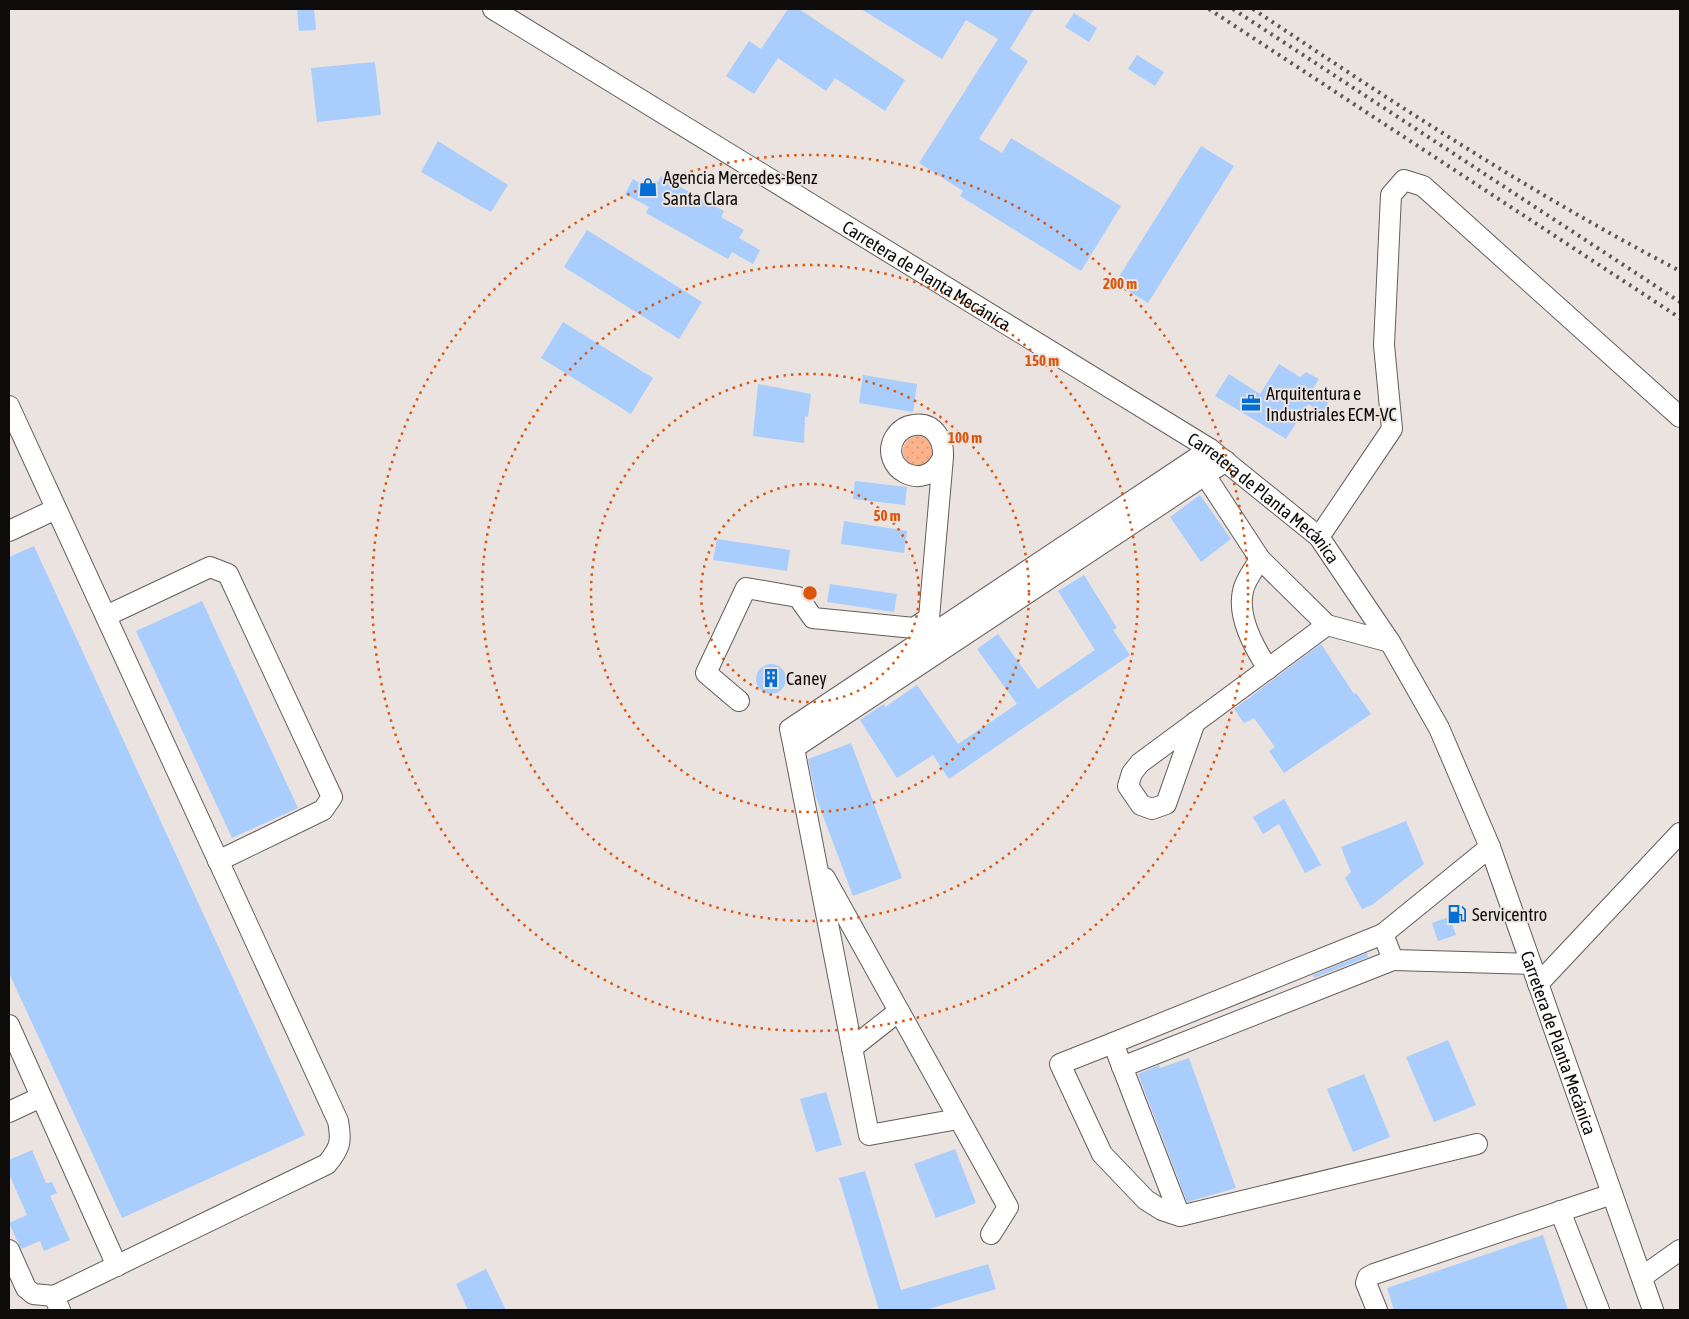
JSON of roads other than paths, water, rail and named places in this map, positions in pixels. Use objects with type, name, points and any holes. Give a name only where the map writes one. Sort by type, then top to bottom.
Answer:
[{"type":"street","name":"Carretera de Planta Mecánica","points":[[493,9],[1210,449],[1319,538],[1390,642],[1439,728],[1490,847],[1653,1310]]},
{"type":"street","points":[[1319,538],[1392,429],[1384,345],[1391,194],[1404,180],[1423,186],[1680,417]]},
{"type":"street","points":[[9,406],[338,1121],[341,1136],[338,1151],[327,1164],[117,1266],[57,1303],[32,1294],[26,1288],[9,1250]]},
{"type":"street","points":[[958,1119],[868,1136],[790,729],[1210,449]]},
{"type":"street","points":[[739,701],[706,672],[746,588],[798,596],[814,618],[914,628],[929,618],[943,457]]},
{"type":"street","points":[[794,748],[1226,461]]},
{"type":"street","points":[[1205,475],[1260,559],[1327,625],[1390,642]]},
{"type":"street","points":[[9,531],[56,509]]},
{"type":"street","points":[[1260,559],[1243,590],[1243,617],[1258,654],[1268,669]]},
{"type":"street","points":[[106,616],[210,566],[228,574],[328,788],[332,797],[323,810],[218,861]]},
{"type":"street","points":[[1195,722],[1327,625]]},
{"type":"street","points":[[1538,984],[1680,833]]},
{"type":"street","points":[[1477,1144],[1180,1216],[1162,1210],[1146,1200],[1102,1154],[1060,1064],[1383,934],[1490,847]]},
{"type":"street","points":[[815,861],[1008,1207],[991,1234]]},
{"type":"street","points":[[1383,934],[1393,960]]},
{"type":"street","points":[[1122,1067],[1393,960],[1531,964]]},
{"type":"street","points":[[852,1048],[899,1011]]},
{"type":"street","points":[[9,1025],[117,1266]]},
{"type":"street","points":[[1113,1043],[1180,1216]]},
{"type":"street","points":[[9,1112],[41,1097]]},
{"type":"street","points":[[1377,1310],[1366,1283],[1368,1277],[1374,1274],[1612,1194]]},
{"type":"street","points":[[1560,1212],[1599,1310]]},
{"type":"street","points":[[1642,1277],[1680,1250]]},
{"type":"railway","points":[[1209,9],[1680,318]]},
{"type":"railway","points":[[1233,9],[1680,302]]},
{"type":"railway","points":[[1253,9],[1463,146],[1570,211],[1680,271]]},
{"type":"place","name":"Agencia Mercedes-Benz Santa Clara","points":[[648,187]]},
{"type":"place","name":"Arquitentura e Industriales ECM-VC","points":[[1251,403]]},
{"type":"place","name":"Caney","points":[[771,678]]},
{"type":"place","name":"Servicentro","points":[[1457,914]]}]
